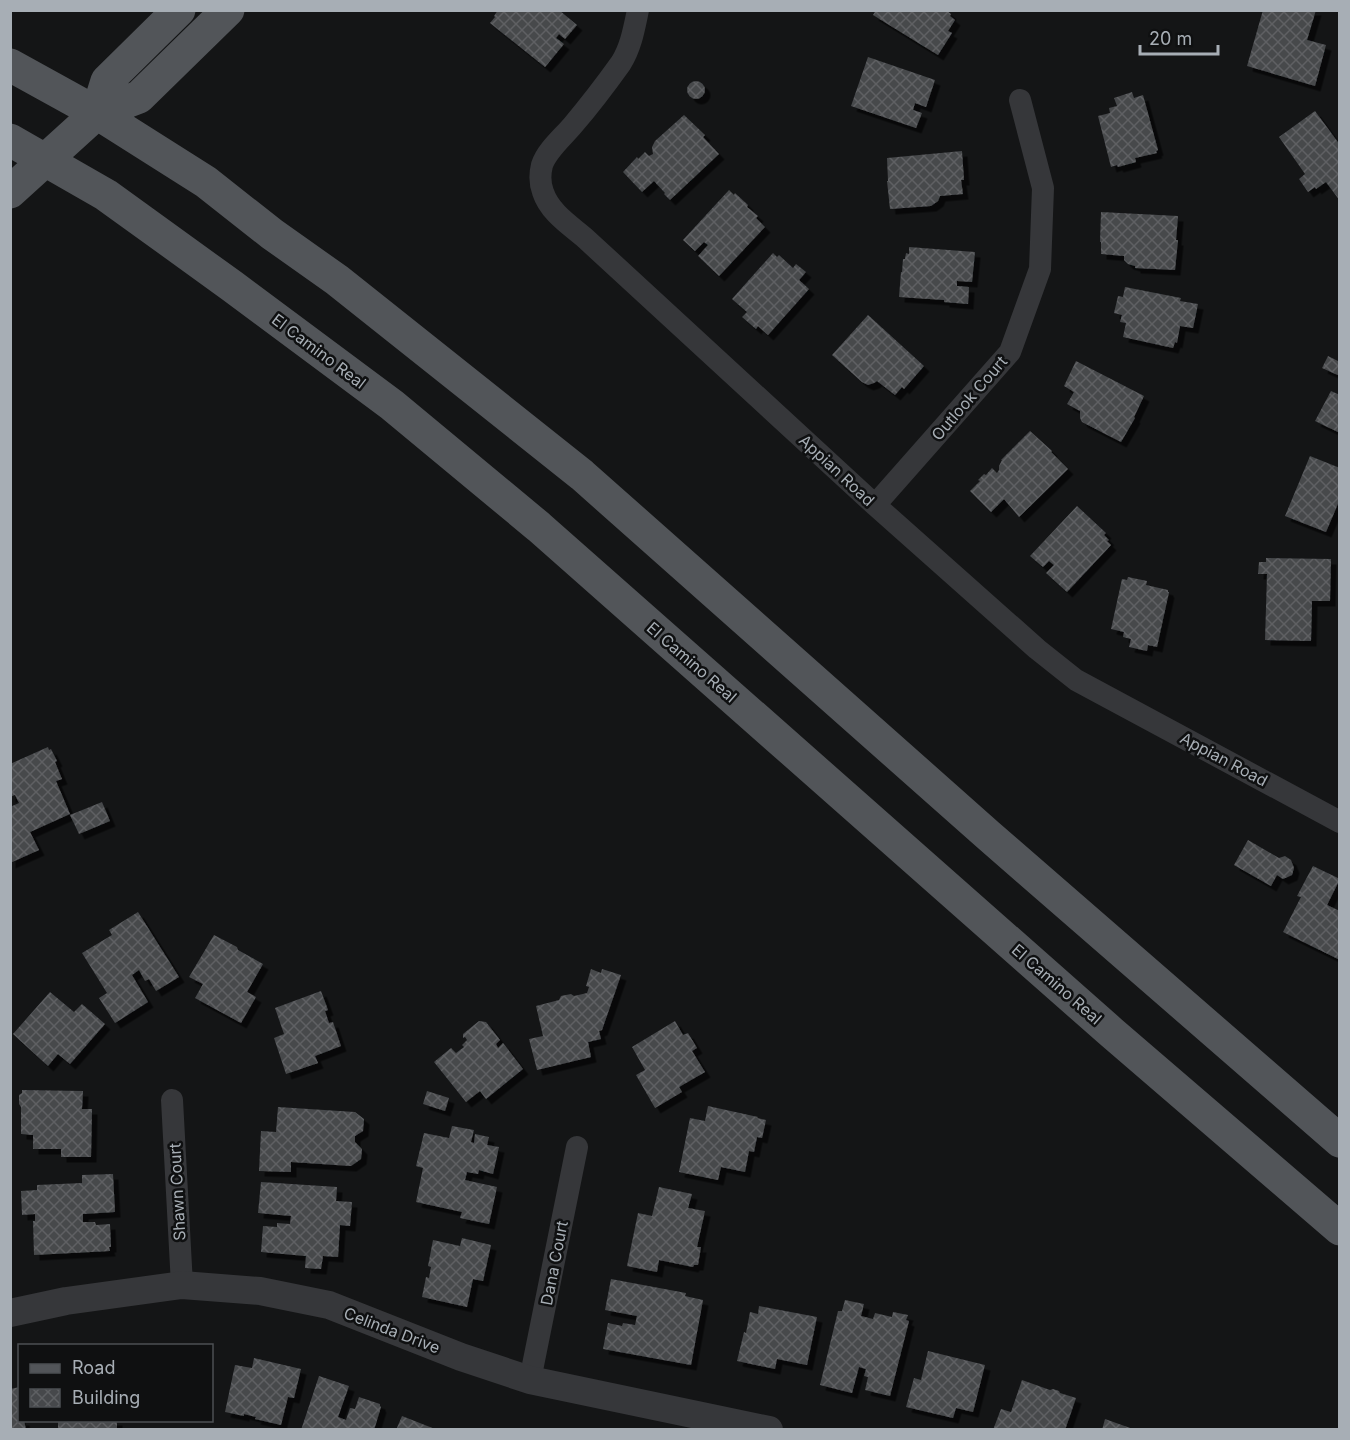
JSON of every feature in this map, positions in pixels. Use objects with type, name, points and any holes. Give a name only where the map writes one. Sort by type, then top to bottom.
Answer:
[{"type":"main road","points":[[97,113],[107,81],[179,10]]},
{"type":"main road","points":[[10,192],[97,113],[139,97],[228,10]]},
{"type":"main road","points":[[10,65],[97,113],[206,182],[272,234],[337,280],[582,475],[988,835],[1340,1141]]},
{"type":"main road","name":"El Camino Real","points":[[10,140],[106,195],[393,405],[539,527],[1093,1016],[1340,1229]]},
{"type":"street","name":"Appian Road","points":[[638,10],[633,37],[622,60],[543,164],[541,184],[548,203],[875,505],[1037,649],[1076,680],[1340,822]]},
{"type":"street","name":"Outlook Court","points":[[875,505],[1010,352],[1040,268],[1044,188],[1020,99]]},
{"type":"street","name":"Shawn Court","points":[[172,1100],[182,1285]]},
{"type":"street","name":"Dana Court","points":[[530,1380],[577,1147]]},
{"type":"street","name":"Celinda Drive","points":[[10,1313],[66,1301],[182,1285],[260,1291],[329,1305],[530,1380],[769,1430]]},
{"type":"building","points":[[498,10],[559,10],[577,25],[565,39],[559,34],[556,38],[564,44],[545,67],[490,23]]},
{"type":"building","points":[[876,10],[946,10],[955,20],[948,31],[952,33],[938,55],[873,15]]},
{"type":"building","points":[[1263,10],[1316,10],[1307,40],[1326,45],[1315,86],[1247,66]]},
{"type":"building","points":[[868,57],[935,80],[926,107],[915,103],[913,110],[922,113],[916,128],[851,106]]},
{"type":"building","points":[[696,81],[702,84],[705,90],[702,96],[696,99],[690,96],[687,90],[690,84]]},
{"type":"building","points":[[1132,92],[1134,98],[1143,95],[1158,150],[1157,153],[1135,158],[1136,162],[1111,167],[1098,116],[1110,113],[1109,108],[1117,106],[1114,98]]},
{"type":"building","points":[[1315,111],[1340,145],[1340,201],[1326,182],[1308,192],[1299,179],[1305,174],[1279,137]]},
{"type":"building","points":[[684,115],[705,135],[703,137],[719,154],[670,200],[654,181],[642,192],[623,172],[645,152],[649,156],[653,154],[652,147],[655,141]]},
{"type":"building","points":[[962,151],[963,194],[940,196],[938,201],[931,206],[890,209],[887,158]]},
{"type":"building","points":[[729,190],[748,205],[747,207],[758,216],[756,218],[765,227],[719,276],[698,256],[708,245],[704,242],[695,251],[683,240]]},
{"type":"building","points":[[1101,212],[1178,216],[1175,270],[1135,268],[1124,260],[1124,256],[1101,254]]},
{"type":"building","points":[[909,247],[975,252],[972,282],[957,281],[957,286],[969,287],[968,304],[899,297],[903,259],[906,253],[909,254]]},
{"type":"building","points":[[773,253],[777,257],[779,255],[793,268],[796,264],[806,272],[799,280],[809,289],[768,335],[758,326],[756,329],[742,317],[747,312],[732,299]]},
{"type":"building","points":[[1125,287],[1181,298],[1180,301],[1198,304],[1193,328],[1180,326],[1177,343],[1175,342],[1173,348],[1123,337],[1126,323],[1120,322],[1122,315],[1114,313],[1118,296],[1123,297]]},
{"type":"building","points":[[868,315],[924,366],[904,389],[902,387],[895,395],[877,381],[868,385],[862,382],[832,355]]},
{"type":"building","points":[[1328,356],[1340,362],[1340,376],[1322,368]]},
{"type":"building","points":[[1076,361],[1144,396],[1121,442],[1082,422],[1080,411],[1067,404],[1074,392],[1064,386]]},
{"type":"building","points":[[1331,391],[1340,395],[1340,433],[1315,421]]},
{"type":"building","points":[[1030,431],[1068,469],[1019,517],[1004,499],[991,512],[970,491],[980,481],[978,480],[992,468],[997,473],[1001,460]]},
{"type":"building","points":[[1310,456],[1340,468],[1340,499],[1326,532],[1285,516]]},
{"type":"building","points":[[1077,506],[1106,533],[1104,535],[1111,545],[1067,592],[1046,573],[1054,565],[1049,561],[1043,567],[1030,556]]},
{"type":"building","points":[[1266,558],[1331,559],[1330,601],[1312,601],[1311,641],[1265,640],[1267,574],[1258,574],[1259,562],[1266,562]]},
{"type":"building","points":[[1128,577],[1147,581],[1146,585],[1169,592],[1157,647],[1148,645],[1147,651],[1129,647],[1131,639],[1123,637],[1124,632],[1111,629],[1122,579],[1127,580]]},
{"type":"building","points":[[48,747],[57,761],[55,762],[62,779],[56,781],[70,814],[30,832],[39,850],[10,863],[10,807],[19,803],[15,795],[10,797],[10,764]]},
{"type":"building","points":[[102,802],[110,821],[79,834],[70,815]]},
{"type":"building","points":[[1248,840],[1279,858],[1285,856],[1291,860],[1294,868],[1292,875],[1283,879],[1277,875],[1271,886],[1234,865]]},
{"type":"building","points":[[1313,866],[1340,879],[1327,905],[1340,911],[1340,960],[1283,932],[1301,897],[1297,896]]},
{"type":"building","points":[[138,912],[179,977],[156,991],[149,979],[145,981],[139,970],[132,975],[148,1002],[115,1023],[99,998],[107,993],[82,953],[112,935],[109,930]]},
{"type":"building","points":[[214,935],[263,964],[247,992],[256,997],[241,1023],[195,998],[203,984],[189,977]]},
{"type":"building","points":[[591,969],[601,973],[602,969],[621,975],[602,1030],[599,1031],[601,1039],[588,1042],[591,1057],[537,1070],[529,1039],[543,1036],[536,1006],[559,1000],[561,996],[587,993],[589,987],[586,986]]},
{"type":"building","points":[[321,991],[328,1010],[325,1011],[329,1023],[333,1022],[341,1046],[315,1056],[318,1063],[286,1074],[274,1038],[284,1034],[275,1008]]},
{"type":"building","points":[[50,992],[74,1012],[82,1004],[105,1024],[70,1064],[58,1054],[48,1066],[13,1034]]},
{"type":"building","points":[[479,1021],[486,1022],[500,1040],[496,1044],[498,1048],[503,1043],[523,1069],[486,1099],[480,1091],[466,1102],[434,1062],[451,1048],[456,1053],[464,1047],[462,1045],[467,1040],[463,1038],[463,1034]]},
{"type":"building","points":[[675,1021],[683,1035],[688,1033],[697,1048],[692,1051],[705,1072],[679,1087],[682,1092],[655,1108],[636,1075],[645,1070],[632,1047]]},
{"type":"building","points":[[22,1090],[83,1091],[82,1109],[92,1109],[91,1157],[61,1157],[61,1149],[33,1149],[33,1135],[21,1134],[19,1095]]},
{"type":"building","points":[[427,1091],[449,1098],[445,1111],[423,1104]]},
{"type":"building","points":[[708,1106],[766,1120],[762,1138],[757,1137],[754,1152],[749,1151],[745,1172],[721,1167],[718,1180],[679,1172],[690,1118],[705,1121]]},
{"type":"building","points":[[278,1107],[355,1112],[364,1119],[363,1131],[355,1136],[355,1142],[362,1149],[361,1159],[351,1166],[291,1162],[291,1172],[259,1171],[261,1131],[276,1132]]},
{"type":"building","points":[[452,1126],[474,1130],[471,1142],[474,1143],[475,1134],[489,1137],[487,1145],[499,1147],[493,1174],[479,1170],[478,1174],[467,1172],[465,1180],[497,1187],[489,1224],[460,1218],[462,1212],[416,1202],[423,1168],[416,1166],[424,1133],[449,1138]]},
{"type":"building","points":[[113,1174],[115,1212],[83,1214],[83,1222],[95,1222],[96,1225],[110,1224],[110,1251],[34,1255],[33,1221],[35,1221],[35,1214],[22,1215],[21,1191],[37,1190],[37,1185],[82,1183],[82,1175]]},
{"type":"building","points":[[261,1182],[337,1187],[336,1201],[352,1202],[350,1226],[340,1225],[338,1257],[323,1256],[321,1269],[305,1268],[306,1256],[261,1252],[263,1226],[277,1227],[277,1223],[290,1224],[291,1216],[258,1213]]},
{"type":"building","points":[[659,1187],[692,1194],[688,1208],[705,1211],[697,1247],[701,1247],[698,1265],[693,1267],[659,1260],[657,1272],[627,1266],[638,1213],[652,1216]]},
{"type":"building","points":[[462,1238],[491,1245],[483,1281],[473,1279],[467,1307],[422,1297],[426,1277],[429,1278],[431,1267],[428,1266],[433,1240],[460,1246]]},
{"type":"building","points":[[611,1279],[686,1293],[685,1296],[703,1300],[691,1365],[603,1349],[608,1323],[622,1326],[623,1323],[635,1325],[637,1316],[605,1310]]},
{"type":"building","points":[[845,1300],[864,1304],[861,1316],[873,1319],[875,1313],[892,1317],[893,1312],[908,1315],[906,1320],[909,1321],[890,1396],[865,1390],[868,1377],[864,1376],[866,1369],[859,1367],[852,1393],[820,1385],[838,1311],[842,1311]]},
{"type":"building","points":[[759,1306],[817,1317],[807,1365],[777,1359],[775,1369],[737,1361],[750,1312],[758,1314]]},
{"type":"building","points":[[928,1351],[985,1365],[973,1412],[956,1408],[953,1418],[906,1407],[914,1378],[921,1380]]},
{"type":"building","points":[[254,1358],[301,1369],[294,1398],[288,1397],[281,1425],[244,1414],[244,1416],[225,1412],[235,1365],[252,1368]]},
{"type":"building","points":[[319,1376],[349,1386],[338,1417],[346,1420],[350,1408],[355,1409],[359,1397],[380,1404],[374,1430],[301,1430]]},
{"type":"building","points":[[1022,1380],[1076,1398],[1065,1430],[993,1430],[1001,1409],[1011,1412]]},
{"type":"building","points":[[18,1387],[18,1422],[24,1422],[26,1430],[10,1430],[10,1389]]},
{"type":"building","points":[[402,1416],[435,1429],[435,1430],[396,1430]]},
{"type":"building","points":[[1105,1419],[1133,1429],[1133,1430],[1102,1430]]},
{"type":"building","points":[[58,1422],[117,1422],[117,1430],[58,1430]]}]
